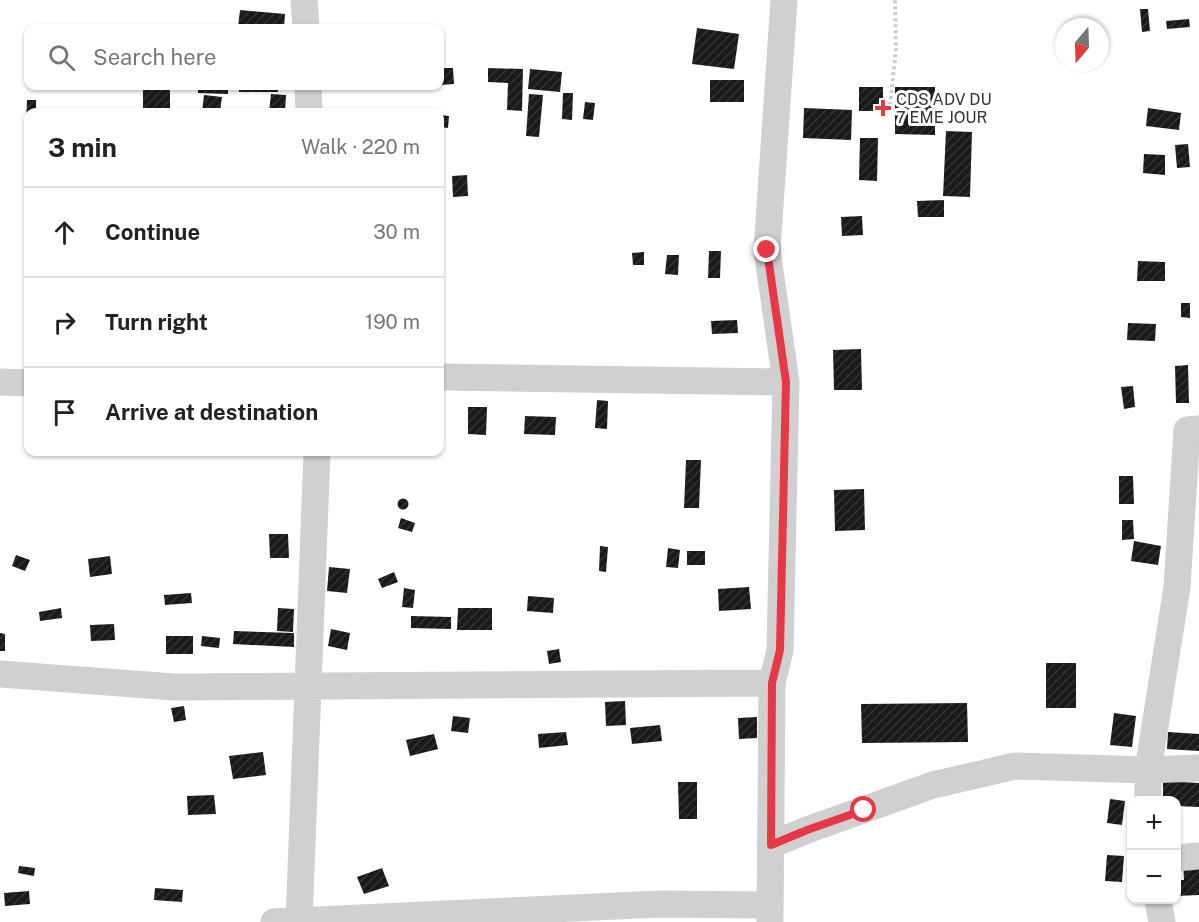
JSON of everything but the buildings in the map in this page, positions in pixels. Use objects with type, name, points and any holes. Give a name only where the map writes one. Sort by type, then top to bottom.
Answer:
[{"type":"street","points":[[304,0],[306,24]]},
{"type":"street","points":[[317,456],[309,686],[290,921],[660,904],[770,914],[772,683],[780,650],[786,382],[767,250],[784,0]]},
{"type":"street","points":[[308,90],[309,108]]},
{"type":"street","points":[[444,377],[786,382]]},
{"type":"street","points":[[0,382],[24,383]]},
{"type":"street","points":[[1148,796],[1148,770],[1188,588],[1187,429],[1199,429]]},
{"type":"street","points":[[0,675],[174,687],[772,683]]},
{"type":"street","points":[[771,845],[933,785],[1015,766],[1148,770],[1199,768]]},
{"type":"street","points":[[1181,858],[1199,856]]},
{"type":"street","points":[[1159,904],[1162,922]]},
{"type":"path","points":[[890,105],[896,50],[895,0]]},
{"type":"place","name":"CDS ADV DU 7 EME JOUR","points":[[883,108]]},
{"type":"route","points":[[767,250],[786,382],[780,650],[772,683],[771,845],[864,810]]}]
